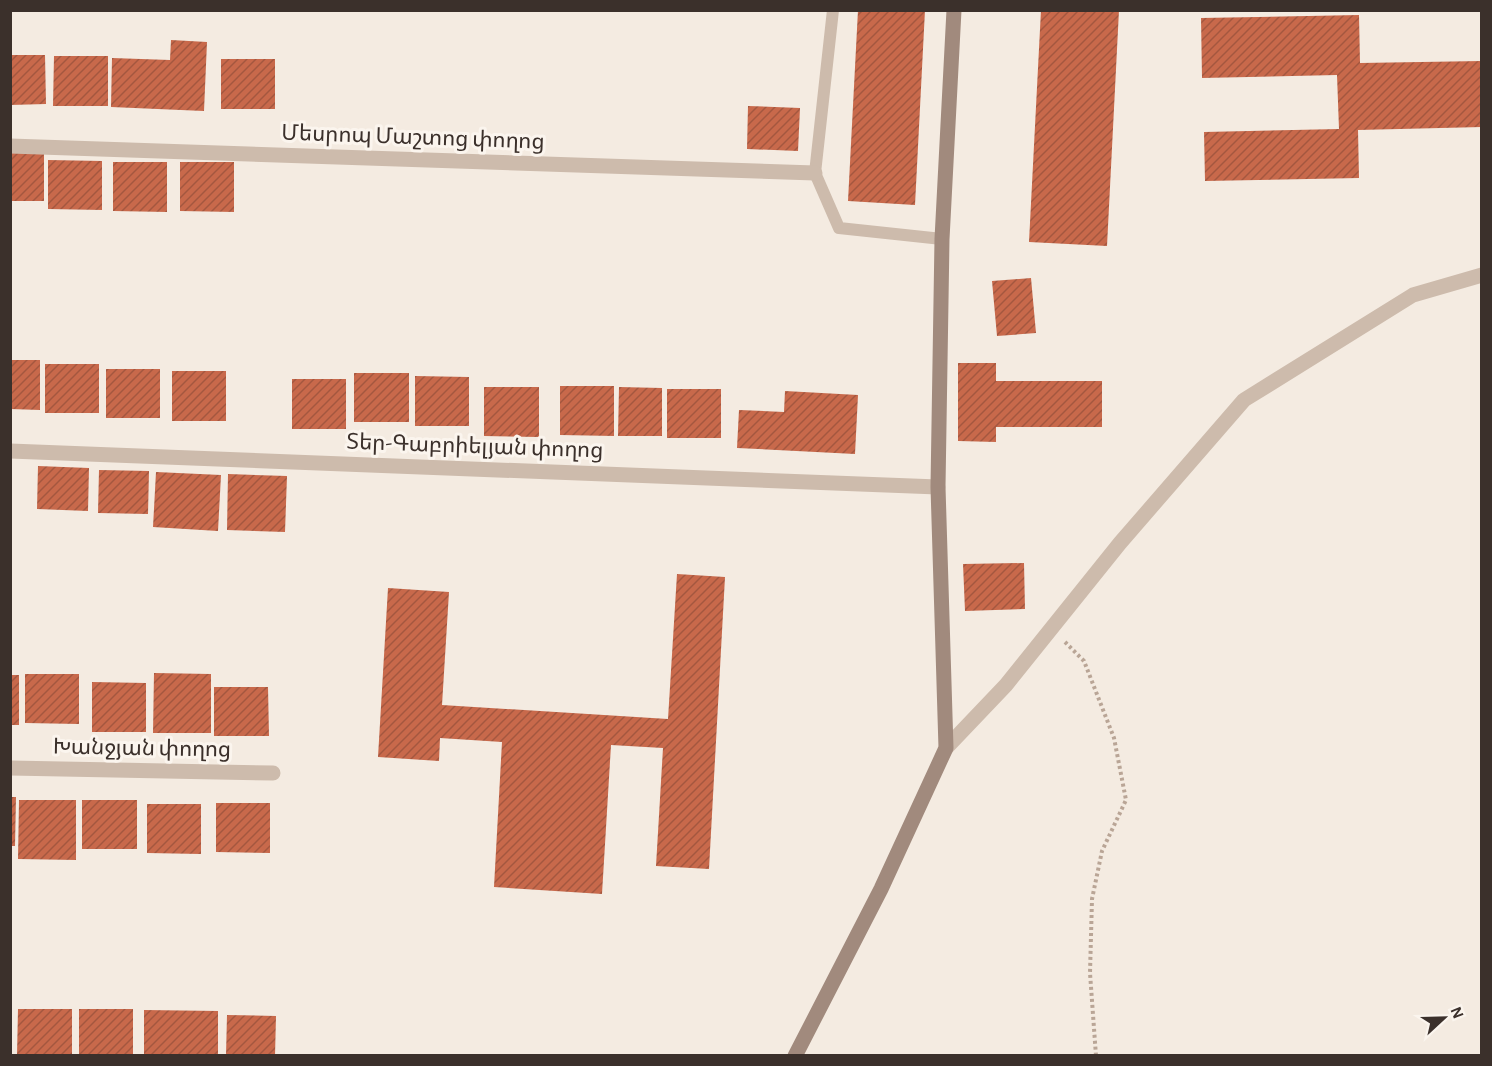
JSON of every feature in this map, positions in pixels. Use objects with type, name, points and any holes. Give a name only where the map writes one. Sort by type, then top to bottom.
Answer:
[{"type":"street","points":[[946,748],[938,487],[942,238],[954,10]]},
{"type":"street","name":"Մեսրոպ Մաշտոց փողոց","points":[[10,146],[815,173]]},
{"type":"street","points":[[795,1056],[881,889],[946,748],[1006,685],[1120,543],[1244,400],[1413,295],[1482,275]]},
{"type":"street","name":"Տեր-Գաբրիելյան փողոց","points":[[10,451],[938,487]]},
{"type":"street","name":"Խանջյան փողոց","points":[[10,768],[273,773]]},
{"type":"lane","points":[[833,10],[815,173],[840,228],[942,238]]},
{"type":"path","points":[[1052,628],[1084,662],[1114,738],[1126,800],[1102,851],[1092,899],[1089,973],[1096,1056]]},
{"type":"building","points":[[858,10],[925,10],[915,205],[848,201]]},
{"type":"building","points":[[1041,10],[1119,10],[1107,246],[1029,242]]},
{"type":"building","points":[[1359,15],[1360,63],[1482,61],[1482,127],[1358,130],[1359,178],[1205,181],[1204,132],[1339,129],[1337,75],[1202,78],[1201,18]]},
{"type":"building","points":[[171,40],[207,42],[204,111],[111,107],[112,58],[170,60]]},
{"type":"building","points":[[10,55],[45,55],[46,104],[10,105]]},
{"type":"building","points":[[54,56],[108,56],[108,106],[53,106]]},
{"type":"building","points":[[221,59],[275,59],[275,109],[221,109]]},
{"type":"building","points":[[748,106],[800,108],[798,151],[747,149]]},
{"type":"building","points":[[10,151],[44,152],[44,201],[10,201]]},
{"type":"building","points":[[48,160],[102,161],[102,210],[48,209]]},
{"type":"building","points":[[113,162],[167,162],[167,212],[113,211]]},
{"type":"building","points":[[180,162],[234,162],[234,212],[180,211]]},
{"type":"building","points":[[1031,278],[1036,333],[997,336],[992,281]]},
{"type":"building","points":[[10,360],[40,360],[40,410],[10,409]]},
{"type":"building","points":[[958,363],[996,363],[996,381],[1102,381],[1102,427],[996,427],[996,442],[958,441]]},
{"type":"building","points":[[45,364],[99,364],[99,413],[45,413]]},
{"type":"building","points":[[106,369],[160,369],[160,418],[106,418]]},
{"type":"building","points":[[172,371],[226,371],[226,421],[172,421]]},
{"type":"building","points":[[354,373],[409,373],[409,422],[354,422]]},
{"type":"building","points":[[415,376],[469,377],[469,426],[415,426]]},
{"type":"building","points":[[292,379],[346,379],[346,429],[292,429]]},
{"type":"building","points":[[560,386],[614,386],[614,436],[560,435]]},
{"type":"building","points":[[484,387],[539,387],[539,437],[484,436]]},
{"type":"building","points":[[619,387],[662,388],[662,436],[618,436]]},
{"type":"building","points":[[667,389],[721,389],[721,438],[667,438]]},
{"type":"building","points":[[785,391],[858,395],[855,454],[737,448],[739,410],[784,412]]},
{"type":"building","points":[[38,466],[89,468],[88,511],[37,509]]},
{"type":"building","points":[[99,470],[149,471],[148,514],[98,513]]},
{"type":"building","points":[[156,472],[221,475],[218,531],[153,527]]},
{"type":"building","points":[[228,474],[287,476],[285,532],[227,530]]},
{"type":"building","points":[[1024,563],[1025,609],[965,611],[963,564]]},
{"type":"building","points":[[677,574],[725,577],[709,869],[656,866],[663,748],[611,745],[602,894],[494,887],[502,742],[440,738],[439,761],[378,757],[388,588],[449,592],[442,705],[668,719]]},
{"type":"building","points":[[154,673],[211,674],[211,733],[153,733]]},
{"type":"building","points":[[25,674],[79,674],[79,724],[25,723]]},
{"type":"building","points":[[10,675],[19,675],[19,725],[10,725]]},
{"type":"building","points":[[92,682],[146,683],[146,732],[92,732]]},
{"type":"building","points":[[214,687],[268,687],[269,736],[214,736]]},
{"type":"building","points":[[10,797],[16,797],[15,846],[10,846]]},
{"type":"building","points":[[19,800],[76,800],[76,860],[18,859]]},
{"type":"building","points":[[82,800],[137,800],[137,849],[82,849]]},
{"type":"building","points":[[216,803],[270,803],[270,853],[216,852]]},
{"type":"building","points":[[147,804],[201,804],[201,854],[147,853]]},
{"type":"building","points":[[18,1009],[72,1009],[72,1056],[17,1056]]},
{"type":"building","points":[[79,1009],[133,1009],[133,1056],[79,1056]]},
{"type":"building","points":[[144,1010],[218,1011],[218,1056],[144,1056]]},
{"type":"building","points":[[227,1015],[276,1016],[275,1056],[226,1056]]}]
